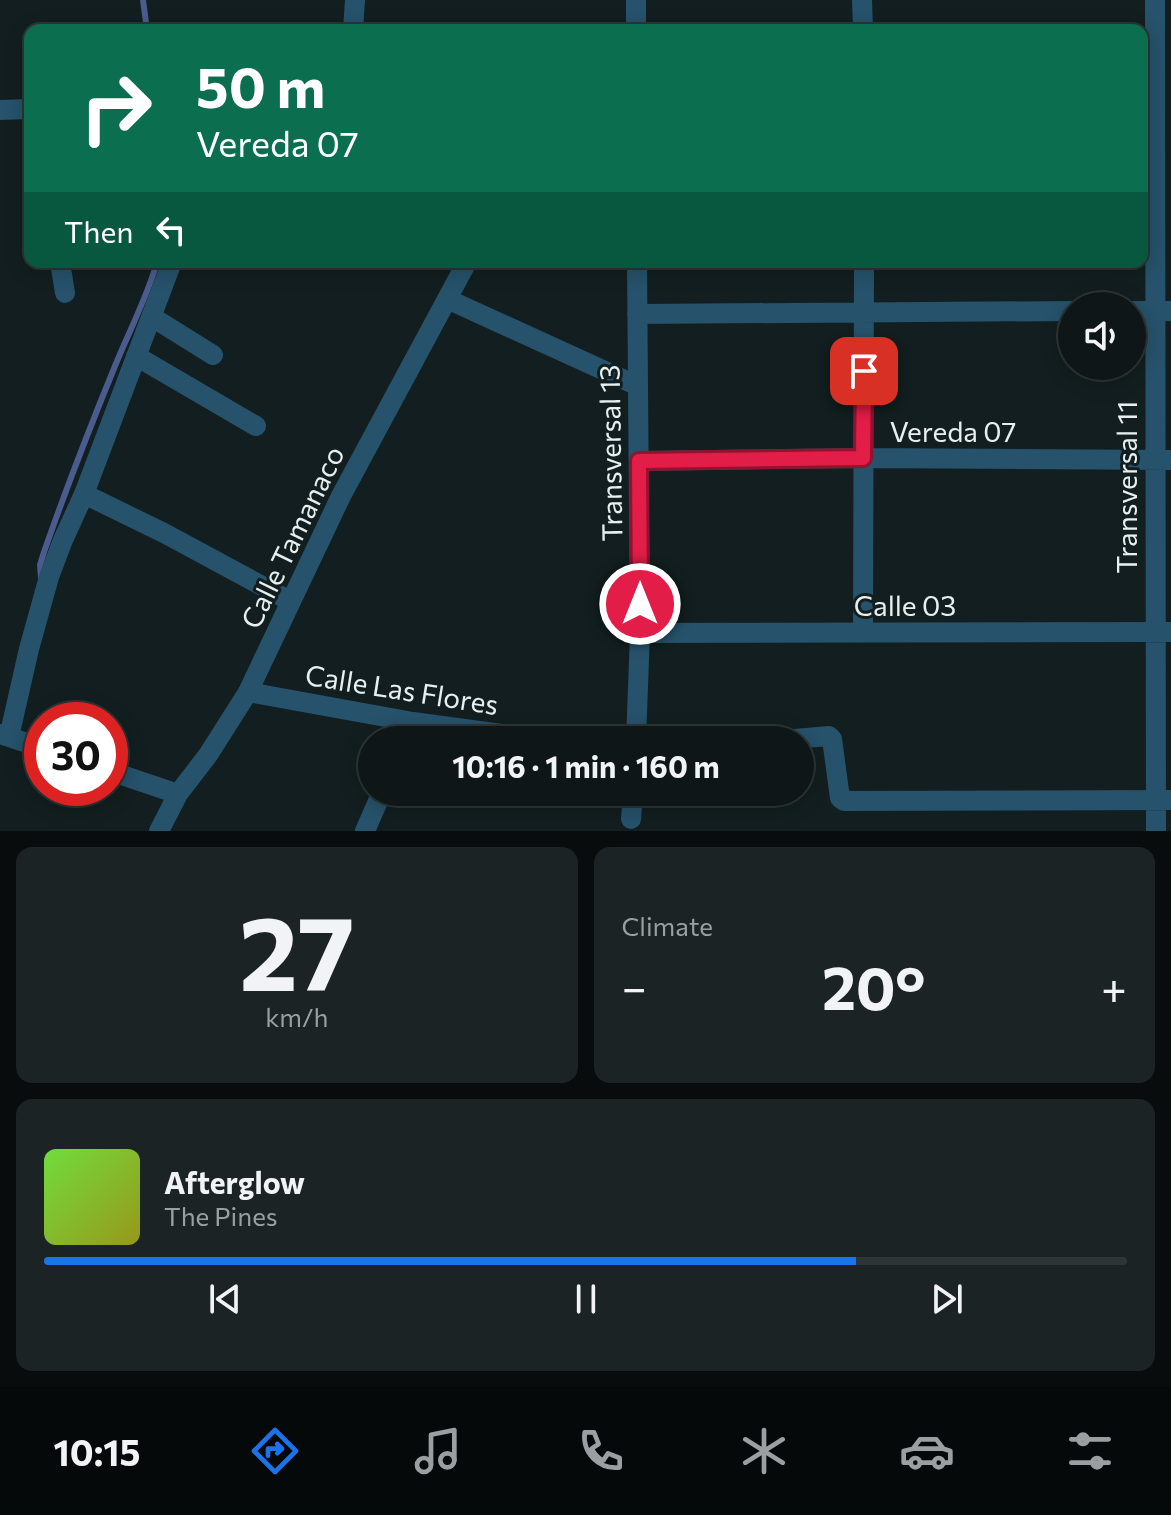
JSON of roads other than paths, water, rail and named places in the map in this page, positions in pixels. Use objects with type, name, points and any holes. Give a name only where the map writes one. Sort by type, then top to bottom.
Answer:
[{"type":"street","points":[[353,24],[355,0]]},
{"type":"street","points":[[636,0],[636,24]]},
{"type":"street","points":[[862,0],[863,24]]},
{"type":"street","name":"Transversal 11","points":[[1155,0],[1156,158],[1163,311],[1164,800],[1156,831]]},
{"type":"street","points":[[0,110],[24,109]]},
{"type":"street","points":[[61,268],[65,293]]},
{"type":"street","points":[[24,742],[4,736],[49,577],[170,268]]},
{"type":"street","name":"Calle Tamanaco","points":[[159,831],[178,794],[208,755],[248,692],[341,496],[464,268]]},
{"type":"street","name":"Transversal 13","points":[[637,268],[640,633],[637,726]]},
{"type":"street","points":[[863,633],[864,268]]},
{"type":"street","points":[[447,299],[638,386]]},
{"type":"street","points":[[637,314],[1058,311]]},
{"type":"street","points":[[152,317],[213,355]]},
{"type":"street","points":[[136,356],[256,426]]},
{"type":"street","name":"Vereda 07","points":[[639,461],[863,458],[1163,460]]},
{"type":"street","points":[[84,494],[290,601]]},
{"type":"street","name":"Calle 03","points":[[640,633],[1163,632]]},
{"type":"street","name":"Calle Las Flores","points":[[248,692],[388,726]]},
{"type":"street","points":[[814,737],[829,736],[832,739],[840,798],[844,801],[1164,800]]},
{"type":"street","points":[[128,777],[178,794]]},
{"type":"street","points":[[365,831],[376,806]]},
{"type":"street","points":[[630,827],[632,806]]},
{"type":"waterway","points":[[143,0],[146,24]]},
{"type":"waterway","points":[[41,578],[40,565],[61,505],[155,268]]}]
